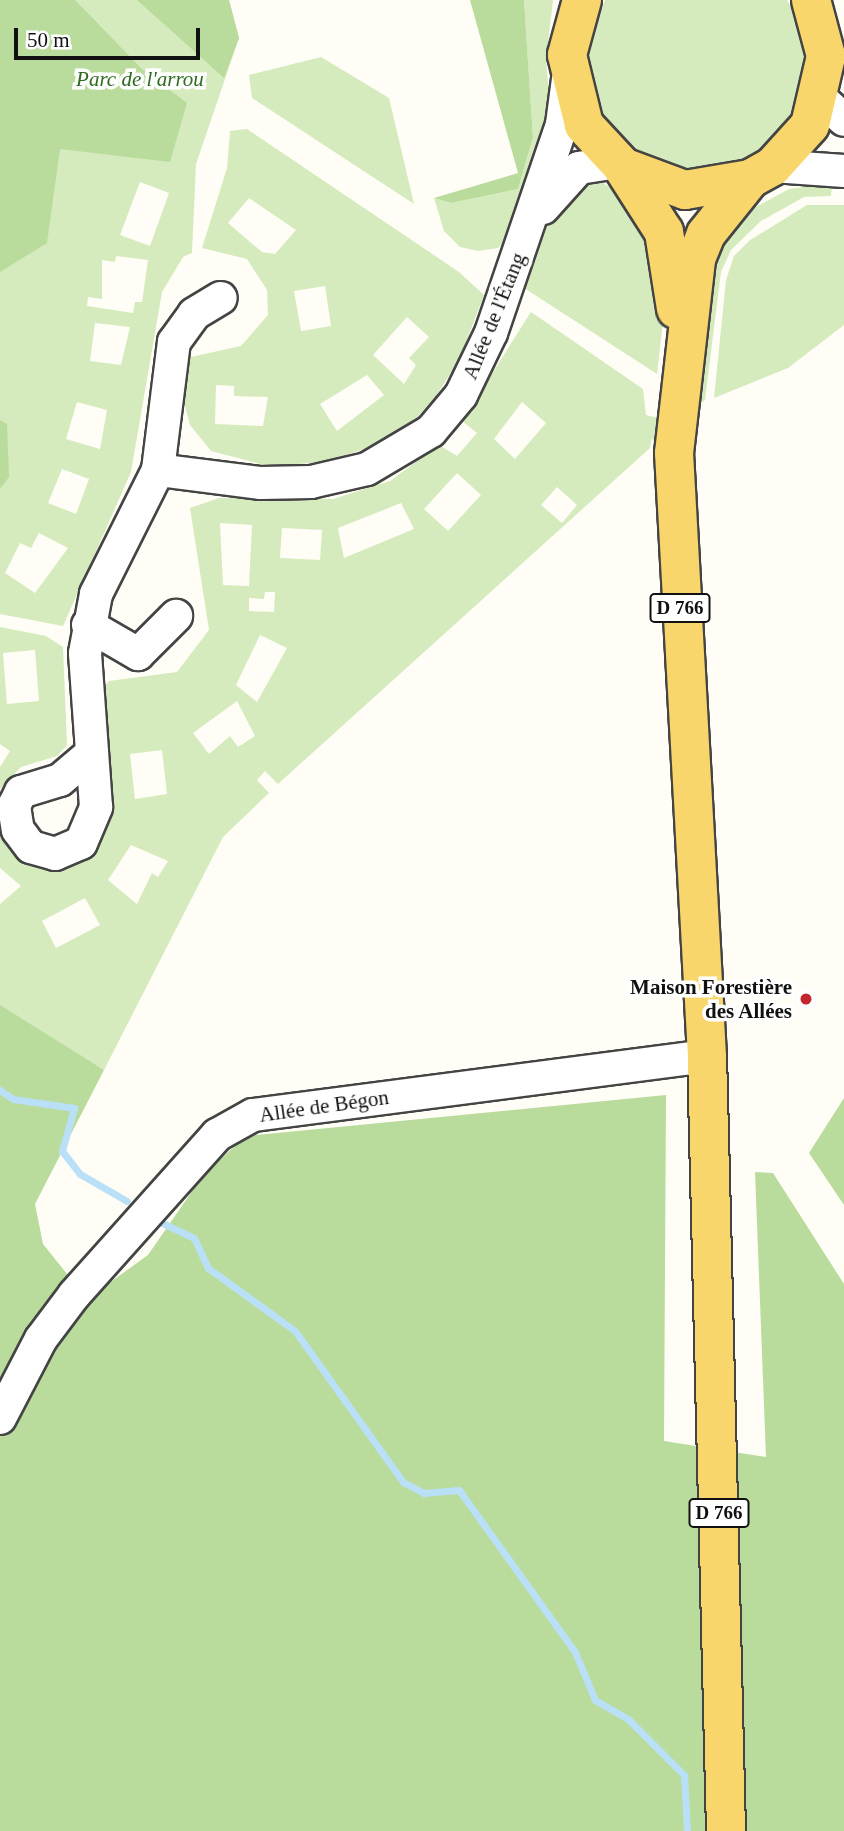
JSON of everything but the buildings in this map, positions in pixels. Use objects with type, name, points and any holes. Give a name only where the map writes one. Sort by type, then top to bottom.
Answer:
[{"type":"main road","points":[[811,0],[826,56]]},
{"type":"main road","points":[[573,10],[568,79],[584,125],[619,165],[685,190],[761,173]]},
{"type":"main road","name":"D 766","points":[[726,1831],[707,1056],[675,496],[680,356],[701,246],[761,173],[810,125],[832,109],[826,56],[844,15]]},
{"type":"main road","name":"D 766","points":[[619,165],[664,232],[680,356]]},
{"type":"street","name":"Allée de l'Étang","points":[[158,470],[261,483],[311,482],[343,477],[398,455],[431,432],[461,395],[524,240],[562,124],[568,79]]},
{"type":"street","name":"Allée de l'Étang","points":[[524,240],[566,177],[619,165]]},
{"type":"street","points":[[761,173],[844,171]]},
{"type":"street","points":[[92,753],[89,625],[96,594],[158,470],[174,342],[194,313],[221,298]]},
{"type":"street","points":[[89,625],[138,654],[176,617]]},
{"type":"street","name":"Allée de Bégon","points":[[0,1418],[41,1339],[74,1295],[217,1135],[253,1115],[707,1056]]},
{"type":"green space","name":"Parc de l'arrou","points":[[0,0],[229,0],[239,38],[196,164],[192,253],[183,257],[162,292],[131,472],[63,626],[0,614]],"holes":[[[140,182],[169,193],[150,246],[120,235]],[[116,256],[148,260],[142,302],[135,302],[133,313],[87,306],[88,297],[102,299],[102,260],[115,262]],[[95,323],[130,327],[121,365],[90,361]],[[77,402],[107,410],[100,449],[66,439]],[[62,469],[89,479],[76,514],[48,503]],[[39,533],[68,548],[35,593],[5,573],[20,543],[31,548]]]},
{"type":"green space","name":"Parc de l'arrou","points":[[0,0],[75,0],[142,69],[187,103],[170,162],[60,149],[47,243],[0,272]]},
{"type":"green space","points":[[137,0],[229,0],[239,38],[224,78]]},
{"type":"green space","points":[[470,0],[524,0],[533,138],[518,189],[451,203],[434,198],[518,173]]},
{"type":"green space","points":[[524,0],[553,0],[546,60],[551,114],[515,231],[498,248],[478,251],[460,247],[444,231],[434,198],[451,203],[518,189],[533,138]]},
{"type":"green space","points":[[605,0],[787,0],[800,24],[807,70],[795,115],[782,134],[746,163],[701,175],[635,157],[602,124],[585,57]]},
{"type":"green space","points":[[321,57],[389,98],[414,204],[252,98],[249,75]]},
{"type":"green space","points":[[247,129],[459,272],[484,295],[459,360],[436,396],[411,424],[377,445],[327,461],[272,467],[211,451],[190,425],[183,399],[186,358],[241,346],[268,315],[267,290],[247,259],[202,248],[227,168],[230,131]],"holes":[[[249,198],[296,230],[275,254],[262,252],[228,223]],[[325,286],[331,326],[301,331],[294,291]],[[407,317],[429,337],[409,358],[416,365],[404,384],[373,355]],[[367,375],[384,395],[337,431],[320,404]],[[216,385],[234,386],[234,396],[268,397],[263,426],[215,424]]]},
{"type":"green space","points":[[585,173],[613,189],[648,227],[665,304],[657,374],[521,286],[558,196]]},
{"type":"green space","points":[[832,183],[831,196],[804,197],[761,221],[731,250],[721,272],[705,400],[697,406],[698,283],[732,220],[789,189]]},
{"type":"green space","points":[[807,205],[844,205],[844,325],[788,368],[714,398],[726,280],[734,256],[750,240]]},
{"type":"green space","points":[[531,312],[643,389],[646,415],[658,418],[658,450],[652,438],[650,448],[278,784],[265,771],[257,780],[269,793],[223,837],[104,1070],[69,1050],[0,1185],[0,904],[21,886],[0,868],[0,828],[12,852],[38,867],[83,858],[100,692],[109,681],[177,672],[209,630],[190,508],[219,498],[333,499],[390,481],[439,445],[457,456],[477,433],[462,421]],"holes":[[[522,402],[546,423],[515,459],[494,439]],[[457,473],[481,495],[448,531],[424,509]],[[557,487],[577,505],[562,523],[541,505]],[[401,503],[414,529],[344,558],[338,528]],[[220,523],[252,525],[249,586],[223,585]],[[282,528],[322,530],[320,560],[280,558]],[[265,592],[275,592],[274,612],[249,611],[249,598],[264,599]],[[260,635],[287,648],[257,702],[236,685]],[[237,701],[255,736],[238,747],[230,736],[209,754],[193,733]],[[162,750],[167,794],[135,799],[130,754]],[[131,845],[168,861],[158,877],[152,873],[137,904],[108,880]],[[85,898],[100,925],[56,948],[42,921]]]},
{"type":"green space","points":[[0,420],[7,424],[9,477],[0,489]]},
{"type":"green space","points":[[0,627],[46,636],[63,647],[67,745],[57,756],[21,767],[0,789],[0,767],[10,751],[0,744]],"holes":[[[35,650],[39,701],[7,704],[3,653]]]},
{"type":"green space","points":[[0,1005],[104,1070],[35,1204],[43,1244],[87,1299],[148,1255],[204,1174],[246,1136],[666,1095],[664,1441],[766,1457],[755,1172],[773,1173],[844,1284],[844,1831],[0,1831]]},
{"type":"green space","points":[[844,1098],[844,1205],[809,1153]]},
{"type":"waterway","points":[[0,1090],[13,1099],[74,1108],[62,1151],[80,1174],[127,1201]]},
{"type":"waterway","points":[[154,1219],[194,1238],[208,1268],[295,1331],[403,1482],[424,1493],[459,1490],[575,1652],[595,1700],[628,1719],[684,1775],[687,1831]]},
{"type":"place","name":"Maison Forestière des Allées","points":[[806,999]]}]
